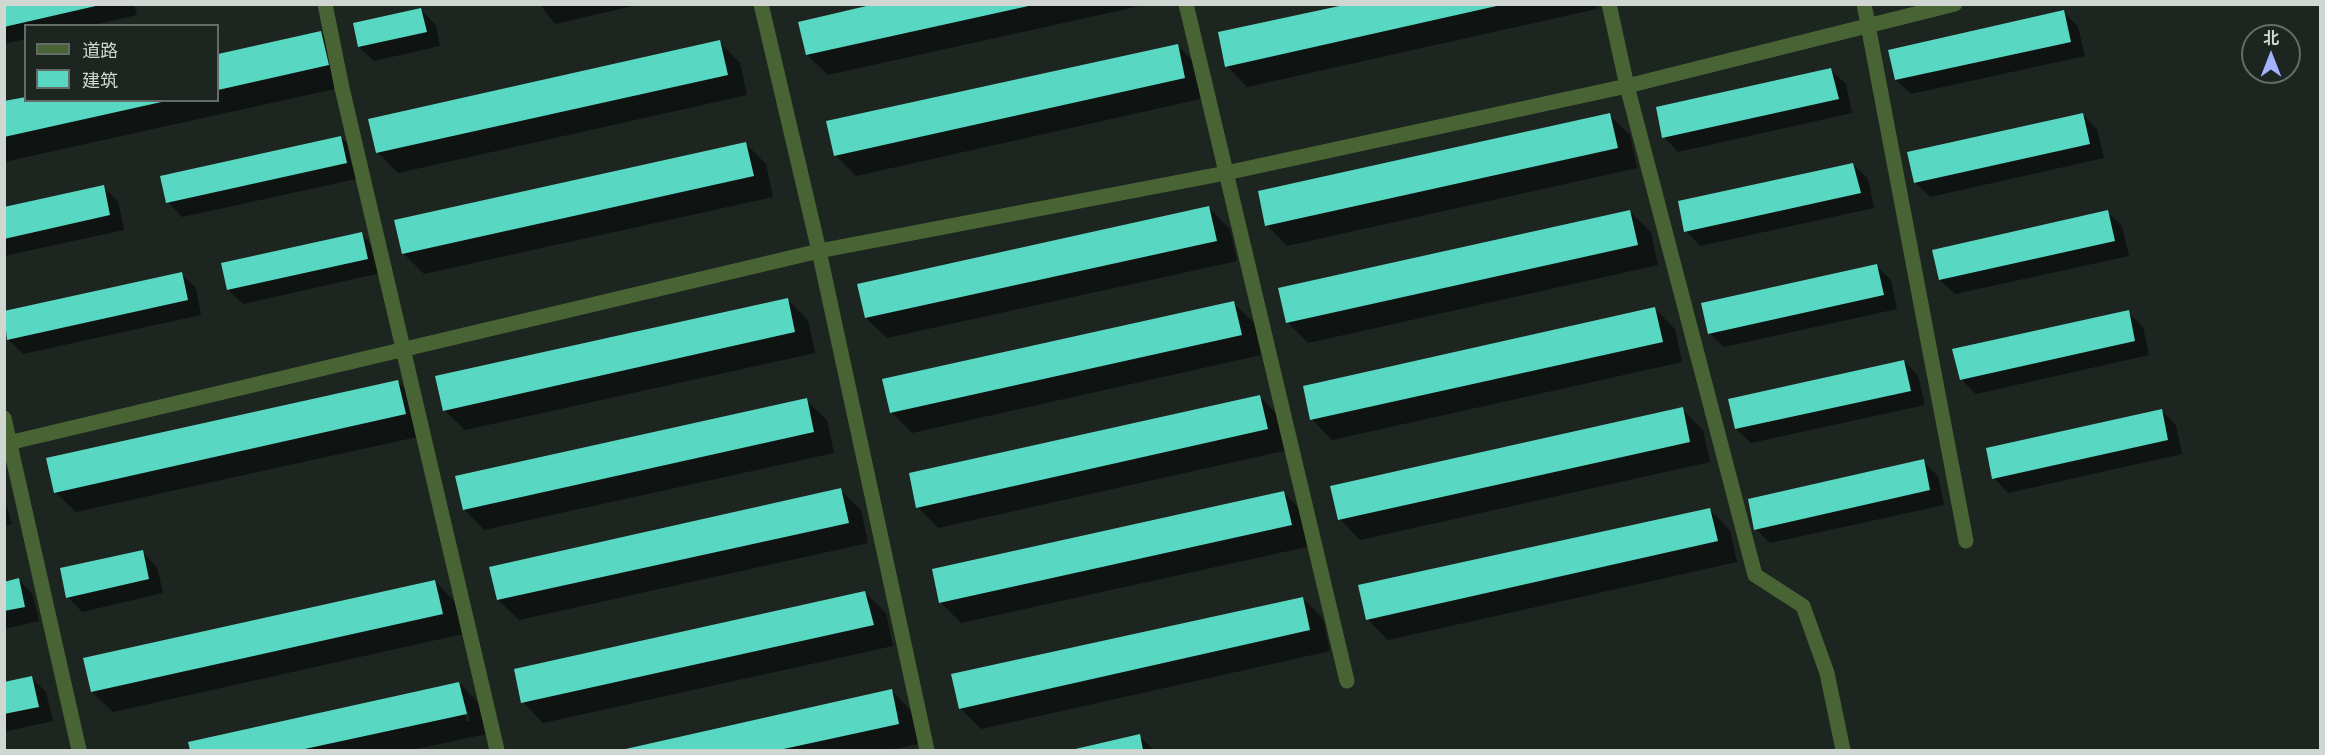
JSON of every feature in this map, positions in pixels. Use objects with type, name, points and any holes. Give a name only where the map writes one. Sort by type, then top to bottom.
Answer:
[{"type":"street","points":[[325,4],[497,750]]},
{"type":"street","points":[[761,4],[819,251],[927,750]]},
{"type":"street","points":[[1186,4],[1347,681]]},
{"type":"street","points":[[1609,4],[1627,86],[1755,575],[1803,606],[1827,673],[1843,750]]},
{"type":"street","points":[[1864,4],[1966,541]]},
{"type":"street","points":[[7,443],[819,251],[1226,172],[1627,86],[1955,4]]},
{"type":"street","points":[[4,418],[7,443],[80,750]]},
{"type":"building","points":[[4,4],[100,4],[100,5],[4,27]]},
{"type":"building","points":[[875,4],[1033,5],[806,55],[798,22]]},
{"type":"building","points":[[1344,5],[1501,5],[1225,67],[1218,32]]},
{"type":"building","points":[[421,8],[427,32],[358,47],[353,23]]},
{"type":"building","points":[[2064,10],[2071,42],[1895,80],[1888,50]]},
{"type":"building","points":[[321,31],[329,65],[219,90],[219,54]]},
{"type":"building","points":[[720,40],[728,75],[376,153],[368,119]]},
{"type":"building","points":[[1178,44],[1185,78],[834,156],[826,121]]},
{"type":"building","points":[[1831,68],[1839,99],[1662,138],[1656,107]]},
{"type":"building","points":[[24,97],[24,102],[162,102],[4,137],[4,101]]},
{"type":"building","points":[[1610,113],[1618,148],[1265,226],[1258,191]]},
{"type":"building","points":[[2083,113],[2090,144],[1914,183],[1907,152]]},
{"type":"building","points":[[341,136],[347,163],[166,203],[160,176]]},
{"type":"building","points":[[746,142],[754,176],[402,254],[394,220]]},
{"type":"building","points":[[1853,163],[1861,193],[1684,232],[1678,201]]},
{"type":"building","points":[[104,185],[110,215],[4,239],[4,207]]},
{"type":"building","points":[[1209,206],[1217,241],[865,318],[857,284]]},
{"type":"building","points":[[1630,210],[1638,245],[1286,323],[1278,288]]},
{"type":"building","points":[[2108,210],[2115,241],[1939,280],[1932,250]]},
{"type":"building","points":[[362,232],[368,259],[227,290],[221,263]]},
{"type":"building","points":[[1877,264],[1884,295],[1708,334],[1701,303]]},
{"type":"building","points":[[182,272],[188,300],[7,340],[4,311]]},
{"type":"building","points":[[788,298],[795,332],[443,411],[435,376]]},
{"type":"building","points":[[1234,301],[1242,335],[890,413],[882,379]]},
{"type":"building","points":[[1655,307],[1663,342],[1310,420],[1303,386]]},
{"type":"building","points":[[2129,310],[2135,341],[1960,380],[1952,349]]},
{"type":"building","points":[[1904,360],[1911,391],[1735,429],[1728,399]]},
{"type":"building","points":[[398,380],[406,414],[54,493],[46,458]]},
{"type":"building","points":[[1260,395],[1268,429],[916,508],[909,473]]},
{"type":"building","points":[[807,398],[814,432],[463,510],[455,476]]},
{"type":"building","points":[[1683,407],[1690,442],[1338,520],[1330,486]]},
{"type":"building","points":[[2162,409],[2168,440],[1992,479],[1986,448]]},
{"type":"building","points":[[1924,459],[1930,490],[1754,530],[1748,499]]},
{"type":"building","points":[[841,488],[849,523],[497,600],[489,567]]},
{"type":"building","points":[[1284,491],[1292,525],[939,603],[932,569]]},
{"type":"building","points":[[1710,508],[1718,541],[1366,620],[1358,585]]},
{"type":"building","points":[[143,550],[149,579],[66,598],[60,568]]},
{"type":"building","points":[[19,578],[25,607],[4,611],[4,582]]},
{"type":"building","points":[[435,580],[443,614],[91,692],[83,658]]},
{"type":"building","points":[[865,591],[874,625],[521,703],[514,669]]},
{"type":"building","points":[[1303,597],[1310,630],[959,709],[951,674]]},
{"type":"building","points":[[32,676],[39,707],[4,714],[4,682]]},
{"type":"building","points":[[459,682],[467,714],[300,750],[190,750],[188,742]]},
{"type":"building","points":[[892,689],[899,724],[779,750],[621,750]]},
{"type":"building","points":[[1140,734],[1143,750],[1071,750]]}]
